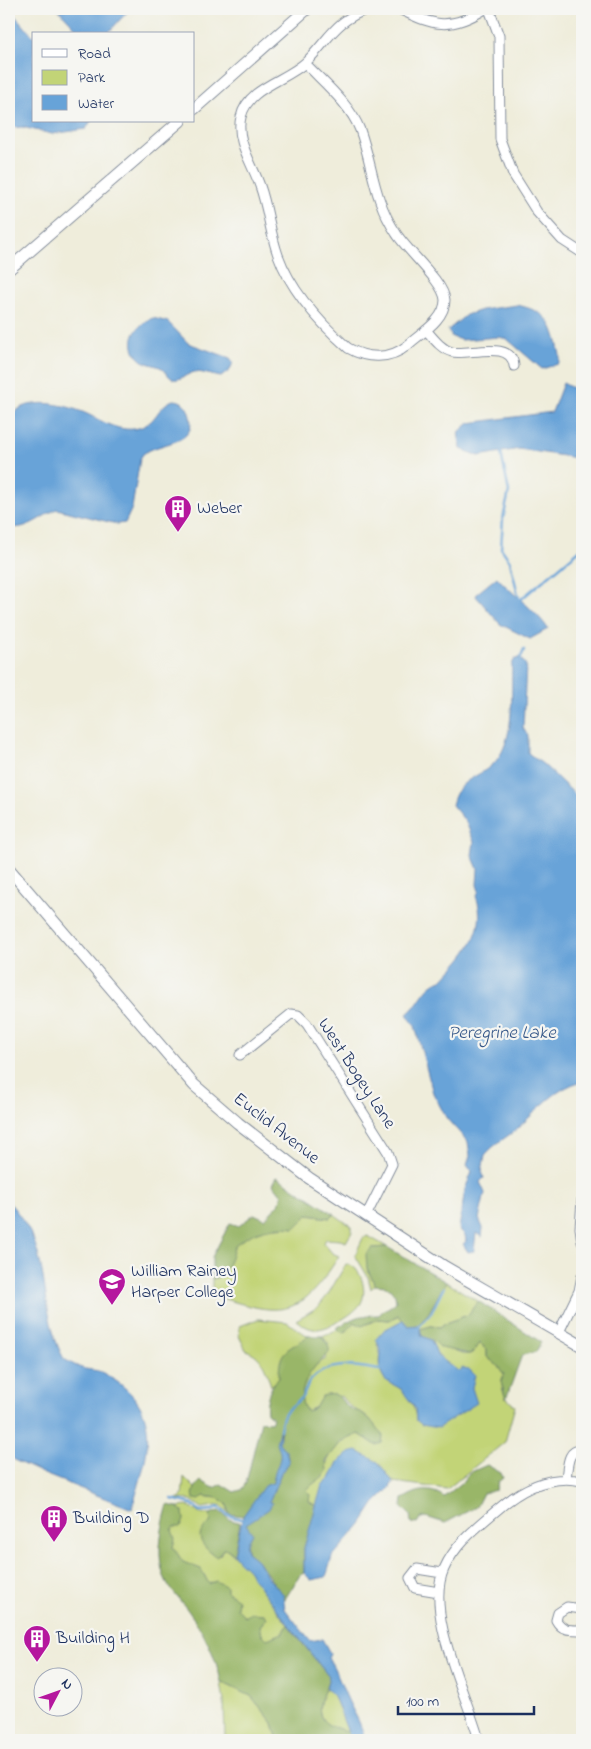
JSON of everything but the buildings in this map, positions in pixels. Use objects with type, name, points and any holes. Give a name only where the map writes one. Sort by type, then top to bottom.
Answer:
[{"type":"main road","points":[[195,108],[307,9]]},
{"type":"main road","points":[[9,269],[179,122]]},
{"type":"main road","name":"Euclid Avenue","points":[[9,869],[194,1085],[309,1178],[452,1272],[582,1346]]},
{"type":"street","points":[[305,63],[351,114],[360,128],[372,180],[387,219],[404,246],[443,291],[445,298],[440,316],[426,330],[404,348],[382,357],[360,355],[338,339],[298,292],[285,272],[272,234],[260,186],[243,143],[241,117],[253,97],[305,63],[334,29],[355,14],[368,9]]},
{"type":"street","points":[[399,9],[426,22],[440,25],[465,20],[485,9]]},
{"type":"street","points":[[489,9],[499,36],[500,139],[503,148],[513,174],[537,212],[562,240],[582,253]]},
{"type":"street","points":[[426,330],[446,350],[454,353],[485,350],[503,352],[510,356],[514,366]]},
{"type":"street","name":"West Bogey Lane","points":[[240,1055],[291,1014],[298,1015],[307,1024],[388,1152],[392,1164],[386,1181],[366,1216]]},
{"type":"street","points":[[582,1200],[580,1228],[582,1239]]},
{"type":"street","points":[[559,1332],[579,1291],[582,1276]]},
{"type":"street","points":[[566,1478],[571,1454],[576,1450],[582,1450]]},
{"type":"street","points":[[479,1740],[444,1636],[439,1612],[439,1592],[442,1573],[454,1551],[466,1536],[510,1499],[534,1484],[566,1478],[582,1481]]},
{"type":"street","points":[[439,1592],[415,1588],[410,1578],[417,1570],[442,1573]]},
{"type":"street","points":[[582,1609],[567,1607],[558,1612],[556,1620],[560,1627],[568,1630],[582,1630]]},
{"type":"green space","points":[[277,1177],[334,1214],[330,1218],[308,1215],[295,1228],[271,1228],[249,1236],[235,1245],[225,1270],[222,1274],[212,1279],[212,1257],[230,1223],[239,1226],[254,1214],[265,1219],[279,1204],[282,1195],[273,1184]]},
{"type":"green space","points":[[334,1214],[352,1227],[352,1232],[346,1242],[326,1239],[324,1243],[332,1253],[339,1256],[325,1277],[300,1302],[287,1308],[272,1309],[256,1307],[212,1295],[212,1279],[218,1277],[225,1270],[232,1250],[240,1240],[263,1230],[295,1228],[308,1215],[330,1218]]},
{"type":"green space","points":[[368,1236],[387,1247],[372,1248],[367,1268],[375,1285],[371,1289],[368,1277],[355,1255],[363,1238]]},
{"type":"green space","points":[[387,1247],[446,1282],[429,1312],[419,1325],[408,1326],[398,1315],[389,1320],[378,1319],[362,1326],[354,1322],[345,1333],[337,1330],[338,1327],[358,1317],[379,1315],[396,1302],[395,1294],[386,1286],[375,1285],[367,1268],[366,1254],[372,1248]]},
{"type":"green space","points":[[346,1264],[356,1269],[362,1279],[364,1292],[358,1307],[342,1320],[323,1328],[309,1328],[296,1320],[318,1307],[327,1296]]},
{"type":"green space","points":[[446,1282],[478,1301],[468,1315],[448,1322],[441,1327],[431,1326],[420,1329],[419,1325],[429,1312]]},
{"type":"green space","points":[[478,1301],[541,1342],[536,1352],[522,1355],[506,1399],[501,1382],[504,1374],[487,1357],[487,1350],[480,1343],[474,1352],[469,1354],[441,1348],[435,1342],[422,1336],[420,1329],[431,1326],[441,1327],[448,1322],[468,1315]]},
{"type":"green space","points":[[399,1315],[403,1320],[384,1330],[377,1345],[380,1353],[381,1370],[386,1380],[407,1395],[413,1407],[416,1420],[476,1403],[472,1388],[458,1371],[438,1356],[431,1340],[463,1354],[472,1353],[479,1343],[487,1350],[487,1357],[504,1374],[503,1392],[515,1406],[505,1442],[447,1489],[393,1482],[378,1462],[338,1462],[331,1477],[322,1486],[317,1507],[309,1501],[306,1490],[312,1483],[323,1478],[327,1462],[334,1450],[344,1441],[359,1434],[376,1445],[373,1424],[365,1415],[347,1404],[341,1396],[307,1411],[303,1406],[302,1390],[307,1378],[314,1367],[326,1359],[328,1343],[322,1336],[337,1330],[345,1333],[354,1322],[370,1323],[378,1319],[389,1320]]},
{"type":"green space","points":[[258,1319],[287,1322],[308,1336],[284,1359],[279,1378],[271,1386],[263,1364],[256,1356],[246,1350],[239,1336],[240,1326]]},
{"type":"green space","points":[[308,1336],[322,1336],[327,1343],[329,1351],[311,1372],[305,1383],[302,1401],[307,1411],[315,1408],[322,1396],[334,1395],[340,1397],[351,1409],[361,1412],[383,1436],[382,1443],[376,1445],[359,1434],[341,1442],[326,1461],[327,1471],[325,1474],[307,1490],[310,1495],[309,1501],[317,1507],[304,1548],[304,1573],[300,1575],[285,1599],[257,1560],[247,1552],[246,1524],[268,1502],[281,1473],[286,1468],[288,1456],[279,1443],[281,1430],[276,1444],[281,1450],[280,1461],[273,1483],[243,1516],[229,1514],[227,1504],[218,1498],[204,1496],[200,1500],[194,1499],[194,1491],[201,1481],[214,1488],[221,1484],[234,1492],[241,1490],[246,1483],[261,1421],[271,1422],[273,1418],[267,1413],[267,1403],[271,1389],[279,1378],[282,1356],[289,1348]]},
{"type":"green space","points":[[487,1465],[501,1473],[503,1478],[498,1482],[496,1490],[483,1493],[476,1507],[445,1523],[426,1517],[421,1518],[417,1524],[411,1523],[410,1515],[402,1507],[403,1499],[413,1493],[423,1491],[434,1492],[444,1497],[463,1482],[469,1473]]},
{"type":"green space","points":[[184,1477],[195,1488],[193,1495],[218,1498],[227,1504],[229,1514],[221,1505],[202,1508],[191,1500],[177,1499],[182,1496]]},
{"type":"green space","points":[[168,1505],[177,1507],[183,1512],[184,1520],[181,1527],[174,1527],[172,1530],[175,1539],[173,1547],[183,1562],[201,1569],[209,1584],[216,1581],[227,1587],[227,1592],[238,1599],[237,1608],[245,1617],[251,1613],[264,1614],[267,1617],[260,1626],[262,1634],[267,1639],[283,1633],[288,1625],[329,1677],[319,1708],[323,1720],[331,1726],[348,1732],[350,1740],[285,1740],[277,1737],[273,1723],[251,1696],[221,1682],[216,1662],[203,1635],[187,1609],[169,1586],[162,1570],[160,1554],[161,1537]]},
{"type":"green space","points":[[189,1506],[200,1513],[210,1514],[210,1524],[203,1531],[220,1555],[223,1549],[227,1549],[249,1569],[252,1577],[288,1625],[283,1633],[267,1640],[262,1634],[260,1626],[267,1617],[264,1614],[251,1613],[245,1617],[223,1590],[208,1584],[204,1574],[182,1562],[173,1547],[171,1530],[183,1512],[177,1507]]},
{"type":"green space","points":[[219,1511],[229,1519],[240,1523],[234,1554],[227,1549],[223,1549],[217,1557],[204,1546],[200,1535],[210,1522],[210,1514]]},
{"type":"green space","points":[[221,1682],[251,1696],[273,1723],[277,1737],[285,1740],[225,1740],[224,1702]]},
{"type":"green space","points":[[326,1688],[334,1696],[348,1732],[328,1725],[321,1717],[320,1702]]},
{"type":"water","points":[[9,9],[32,35],[32,122],[90,122],[86,129],[52,134],[22,127],[9,128]]},
{"type":"water","points":[[58,9],[130,9],[109,32],[79,32]]},
{"type":"water","points":[[517,305],[540,313],[550,323],[556,337],[560,360],[558,364],[542,369],[507,339],[499,337],[461,340],[452,337],[448,330],[466,315],[481,310]]},
{"type":"water","points":[[153,318],[168,322],[188,343],[230,358],[233,362],[230,370],[221,377],[195,372],[173,379],[162,368],[143,361],[134,351],[133,339],[142,324]]},
{"type":"water","points":[[563,383],[582,393],[582,453],[576,458],[519,449],[479,456],[461,449],[458,433],[469,423],[552,412]]},
{"type":"water","points":[[173,400],[182,402],[187,408],[191,422],[190,430],[178,440],[143,454],[140,459],[132,508],[125,523],[117,524],[57,509],[28,525],[15,528],[9,527],[9,419],[15,412],[32,404],[52,404],[80,411],[119,428],[134,429],[148,424],[167,403]]},
{"type":"water","points":[[497,577],[538,616],[548,629],[530,639],[500,624],[475,595]]},
{"type":"water","name":"Peregrine Lake","points":[[520,658],[526,665],[523,728],[528,736],[528,753],[544,765],[582,801],[582,1081],[572,1084],[555,1094],[485,1155],[482,1171],[484,1178],[480,1182],[485,1193],[479,1219],[483,1228],[482,1237],[476,1233],[474,1251],[468,1252],[463,1244],[466,1241],[465,1235],[459,1229],[465,1189],[472,1172],[467,1165],[470,1156],[468,1142],[447,1119],[433,1093],[415,1026],[407,1014],[426,990],[442,980],[466,953],[477,932],[479,909],[476,896],[479,891],[477,885],[478,869],[472,855],[474,842],[466,822],[452,805],[455,795],[460,788],[493,764],[504,747],[510,724],[512,664],[515,659]]},
{"type":"water","points":[[9,1202],[23,1220],[34,1241],[42,1270],[49,1316],[64,1359],[82,1368],[101,1372],[123,1387],[137,1401],[145,1416],[148,1433],[147,1450],[132,1509],[44,1474],[16,1461],[9,1455]]},
{"type":"water","points":[[403,1320],[408,1326],[419,1325],[422,1336],[431,1340],[438,1356],[458,1371],[463,1368],[469,1369],[475,1375],[472,1388],[477,1403],[438,1428],[422,1425],[416,1420],[415,1408],[401,1389],[385,1380],[380,1370],[381,1351],[376,1339],[384,1330]]},
{"type":"water","points":[[280,1427],[279,1443],[286,1451],[289,1463],[281,1473],[269,1502],[272,1503],[269,1509],[246,1524],[252,1533],[246,1545],[247,1552],[257,1560],[268,1578],[283,1594],[285,1609],[310,1641],[322,1639],[330,1653],[328,1657],[360,1724],[364,1740],[351,1740],[334,1696],[326,1688],[329,1677],[234,1554],[243,1516],[264,1486],[273,1483],[280,1458],[279,1449],[276,1444]]},
{"type":"water","points":[[357,1451],[378,1462],[393,1482],[389,1489],[374,1504],[361,1524],[332,1557],[326,1577],[311,1580],[304,1573],[304,1548],[322,1485],[331,1477],[338,1462],[349,1453]]},
{"type":"waterway","points":[[501,453],[509,492],[503,519],[501,548],[510,561],[520,603]]},
{"type":"waterway","points":[[520,600],[582,548]]},
{"type":"waterway","points":[[520,660],[524,650]]},
{"type":"waterway","points":[[418,1328],[431,1313],[444,1287]]},
{"type":"waterway","points":[[280,1430],[281,1422],[287,1410],[302,1397],[309,1382],[326,1369],[352,1366],[380,1370],[382,1367]]},
{"type":"waterway","points":[[172,1499],[192,1504],[200,1511],[213,1510],[219,1507],[227,1515],[244,1520]]},
{"type":"place","name":"Weber","points":[[178,533]]},
{"type":"place","name":"William Rainey Harper College","points":[[112,1306]]},
{"type":"place","name":"Building D","points":[[54,1543]]},
{"type":"place","name":"Building H","points":[[37,1663]]}]
